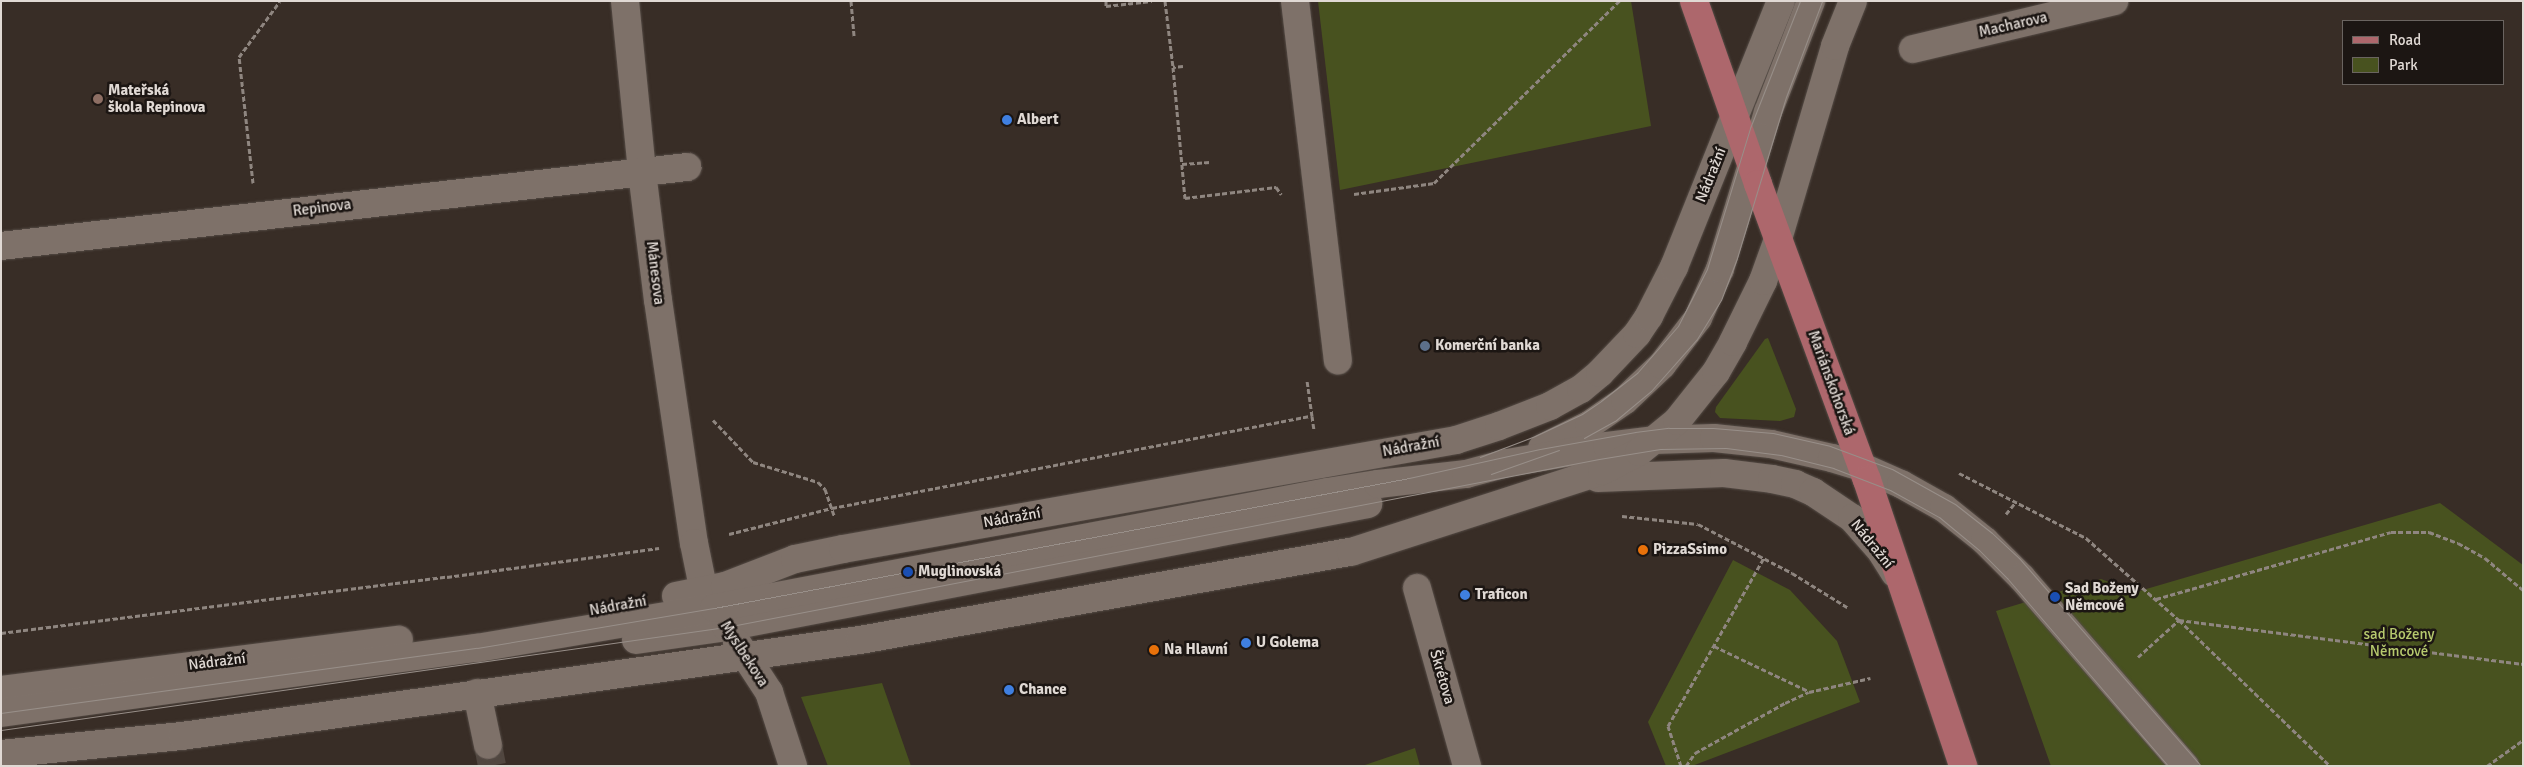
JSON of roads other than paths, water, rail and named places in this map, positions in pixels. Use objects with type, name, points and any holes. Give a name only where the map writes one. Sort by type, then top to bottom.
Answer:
[{"type":"main road","name":"Mariánskohorská","points":[[1694,1],[1751,165],[1862,467],[1963,766]]},
{"type":"street","name":"Mánesova","points":[[625,1],[642,172],[694,543]]},
{"type":"street","points":[[1295,1],[1317,200],[1338,360]]},
{"type":"street","name":"Nádražní","points":[[1,690],[476,630],[715,609],[795,558],[1456,440],[1500,426],[1550,406],[1581,389],[1600,373],[1637,334],[1649,316],[1674,267],[1781,1]]},
{"type":"street","points":[[1,713],[477,648],[1382,501],[1540,449],[1589,425],[1625,400],[1662,365],[1690,330],[1709,296],[1726,251],[1751,165],[1779,81],[1811,1]]},
{"type":"street","name":"Nádražní","points":[[1,754],[182,736],[477,693],[747,658],[860,640],[1351,552],[1576,479],[1621,462],[1639,452],[1677,421],[1716,372],[1747,316],[1778,239],[1835,46],[1853,1]]},
{"type":"street","name":"Macharova","points":[[1913,49],[2114,1]]},
{"type":"street","name":"Repinova","points":[[1,246],[687,167]]},
{"type":"street","points":[[1466,474],[1508,463],[1654,440],[1714,438],[1755,441],[1810,451],[1862,467],[1916,491],[1944,508],[1985,541],[2022,578],[2185,766]]},
{"type":"street","name":"Nádražní","points":[[1576,479],[1724,474],[1772,479],[1795,484],[1813,492],[1852,518],[1880,551],[1901,583]]},
{"type":"street","name":"Myslbekova","points":[[694,543],[715,609],[769,692],[793,766]]},
{"type":"street","name":"Škrétova","points":[[1417,588],[1468,766]]},
{"type":"street","points":[[1,730],[715,609]]},
{"type":"street","points":[[477,693],[488,745]]},
{"type":"tunnel","points":[[488,745],[492,766]]},
{"type":"tram line","points":[[1480,457],[1535,436],[1582,414],[1637,373],[1678,326],[1707,269],[1750,128],[1800,1]]},
{"type":"tram line","points":[[1584,438],[1615,421],[1651,391],[1697,339],[1721,300],[1737,258],[1786,97],[1822,1]]},
{"type":"tram line","points":[[1,713],[477,648],[714,608],[1409,478],[1540,449],[1635,432],[1669,428],[1713,428],[1773,433],[1830,446],[1892,469],[1955,504],[1992,533],[2019,558],[2201,766]]},
{"type":"tram line","points":[[1,730],[726,627],[1599,459],[1660,449],[1726,448],[1781,455],[1833,468],[1890,490],[1939,517],[1979,550],[2007,578],[2168,766]]},
{"type":"tram line","points":[[1491,474],[1559,450]]},
{"type":"place","name":"Mateřská škola Repinova","points":[[98,99]]},
{"type":"place","name":"Albert","points":[[1007,120]]},
{"type":"place","name":"Komerční banka","points":[[1425,346]]},
{"type":"place","name":"PizzaSsimo","points":[[1643,550]]},
{"type":"place","name":"Muglinovská","points":[[908,572]]},
{"type":"place","name":"Traficon","points":[[1465,595]]},
{"type":"place","name":"Sad Boženy Němcové","points":[[2055,597]]},
{"type":"place","name":"U Golema","points":[[1246,643]]},
{"type":"place","name":"Na Hlavní","points":[[1154,650]]},
{"type":"place","name":"Chance","points":[[1009,690]]},
{"type":"park label","name":"sad Boženy Němcové","points":[[2399,642]]}]
